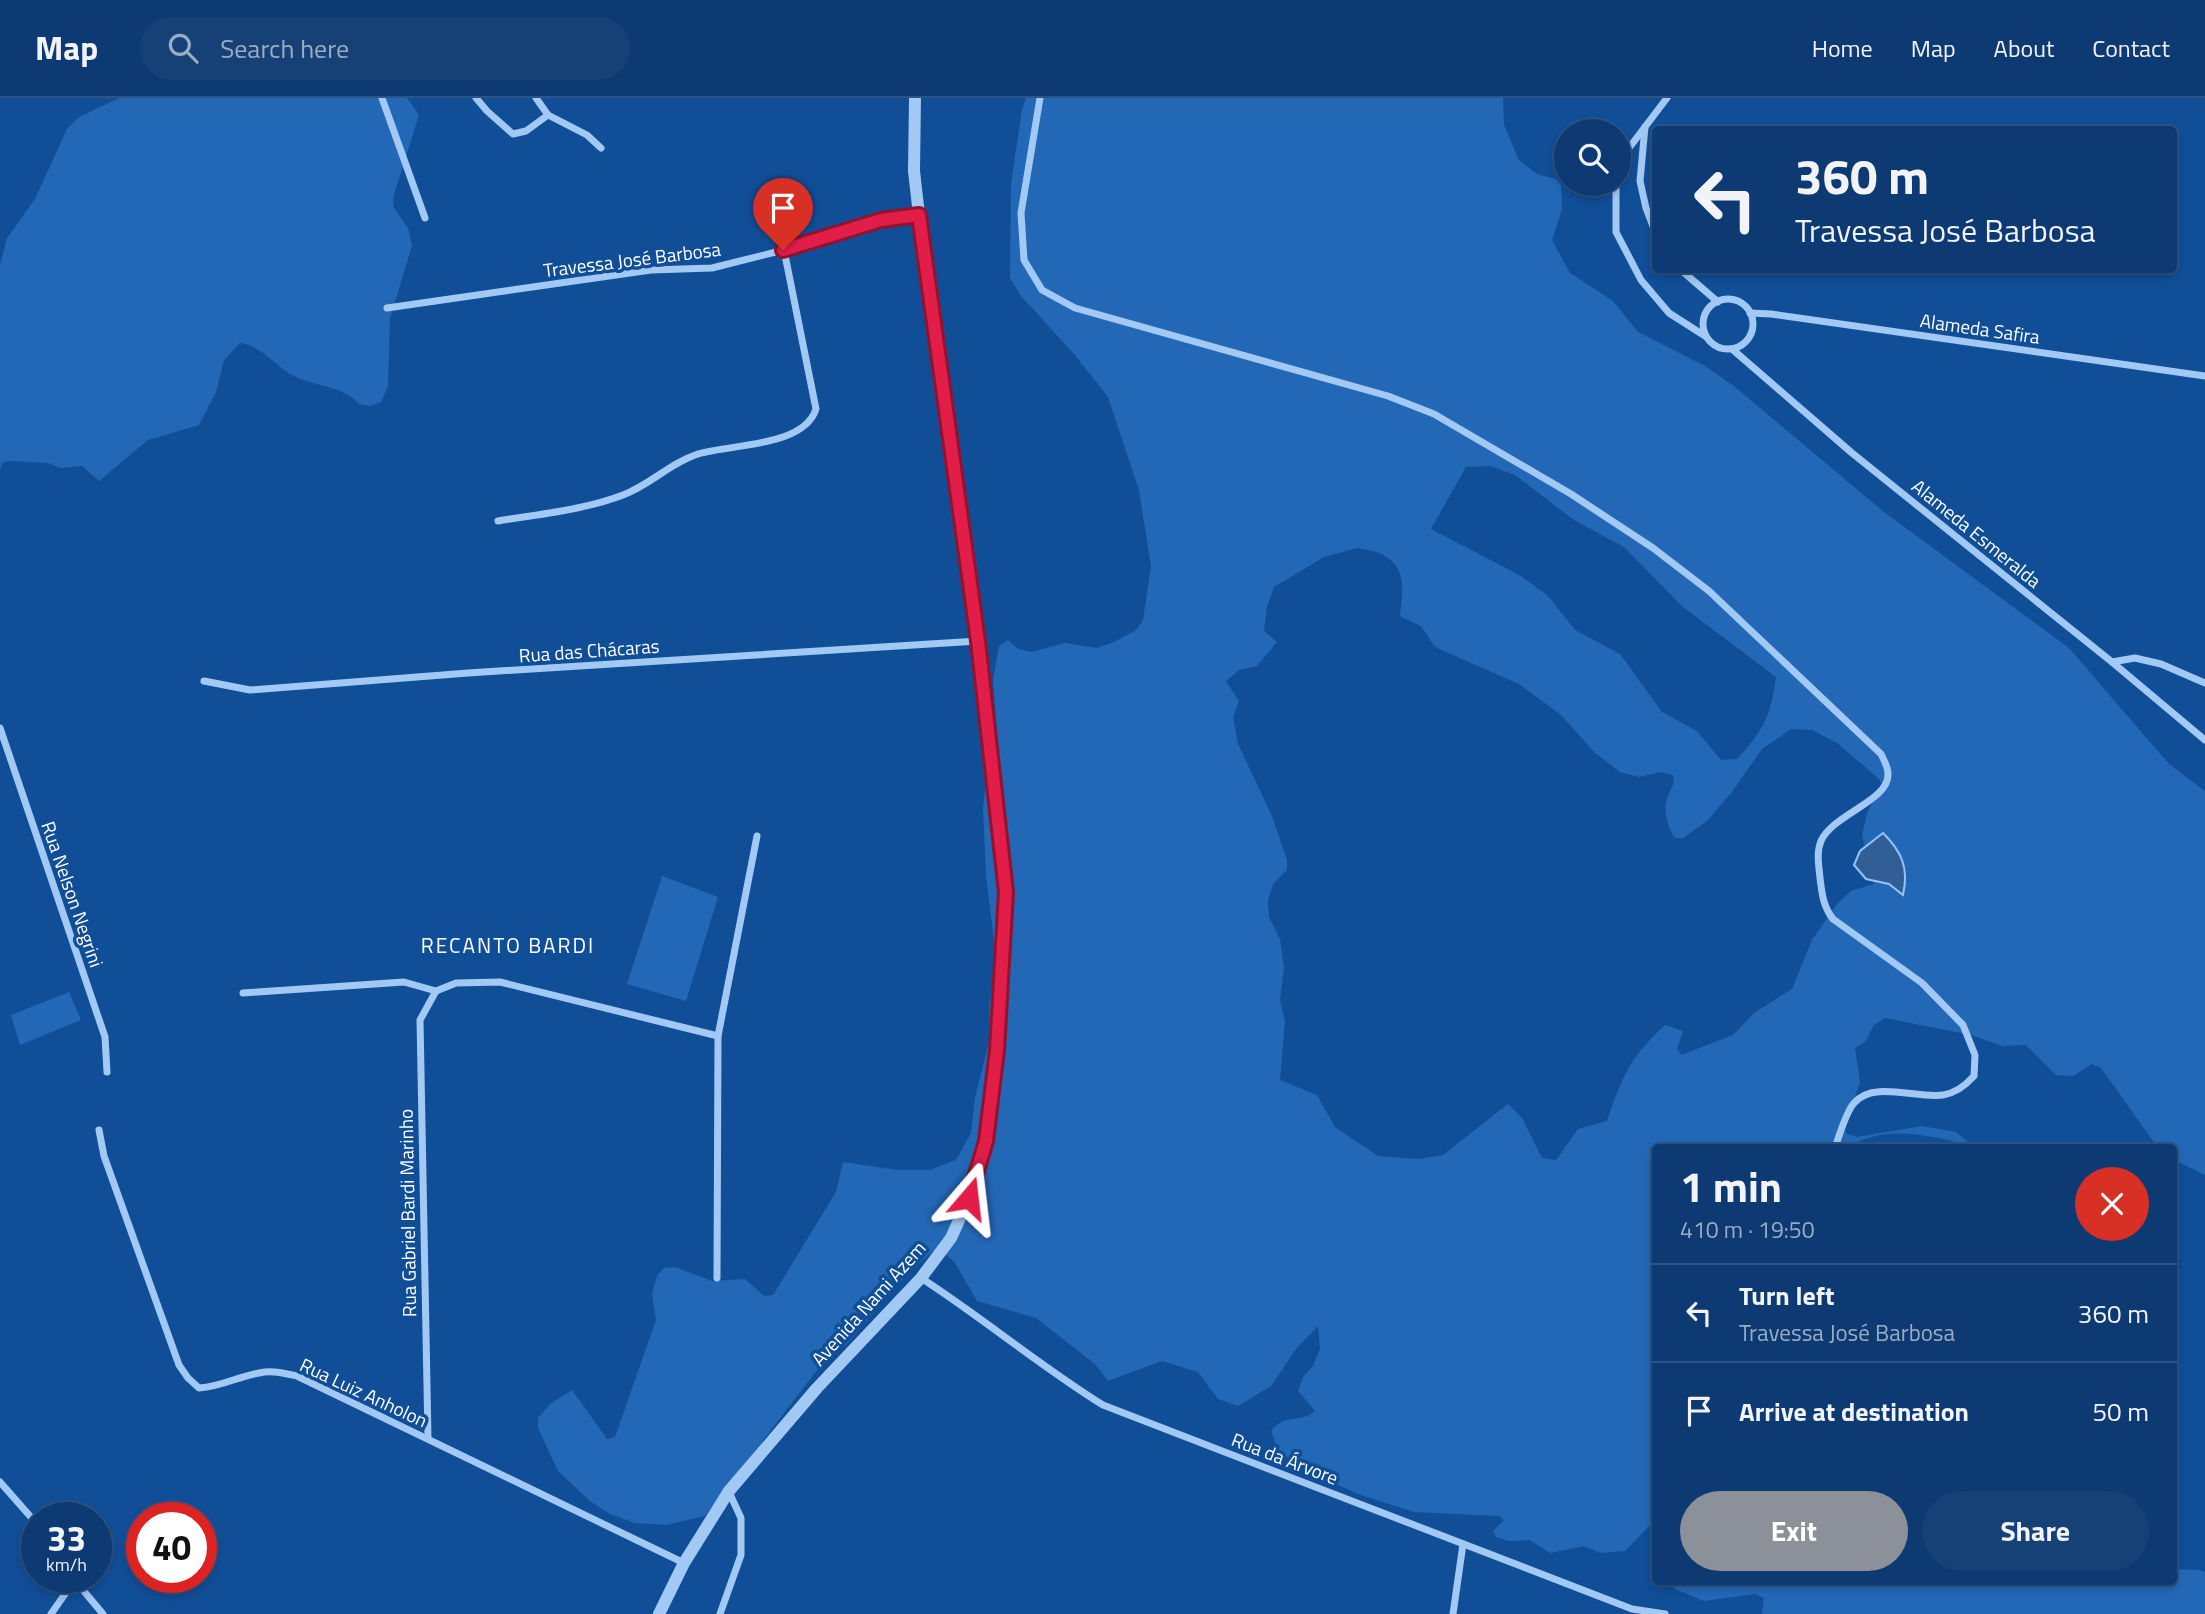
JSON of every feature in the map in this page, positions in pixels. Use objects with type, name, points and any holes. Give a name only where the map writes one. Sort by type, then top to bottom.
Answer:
[{"type":"street","points":[[382,98],[425,218]]},
{"type":"street","points":[[476,98],[513,134],[526,131],[548,115]]},
{"type":"street","points":[[536,98],[548,115],[587,135],[601,148]]},
{"type":"street","name":"Avenida Nami Azem","points":[[659,1614],[684,1563],[729,1491],[817,1388],[921,1278],[951,1238],[969,1198],[986,1141],[997,1050],[1006,892],[978,641],[919,215],[915,171],[915,98]]},
{"type":"street","points":[[1040,98],[1021,213],[1024,260],[1042,290],[1075,308],[1388,396],[1434,414],[1571,494],[1653,548],[1709,592],[1881,754],[1889,770],[1887,783],[1880,793],[1837,821],[1821,840],[1818,856],[1822,899],[1833,919],[1922,983],[1963,1025],[1975,1055],[1974,1076],[1961,1089],[1942,1096],[1876,1092],[1864,1095],[1853,1104],[1837,1144]]},
{"type":"street","points":[[1631,145],[1667,98]]},
{"type":"street","points":[[1645,127],[1640,181],[1652,224]]},
{"type":"street","name":"Alameda Esmeralda","points":[[1616,196],[1616,232],[1641,280],[1669,313],[1705,336],[1716,347],[1732,349],[1852,453],[2205,740]]},
{"type":"street","name":"Travessa José Barbosa","points":[[387,308],[651,270],[712,268],[881,220],[919,215]]},
{"type":"street","points":[[498,521],[600,503],[626,494],[681,461],[699,454],[786,437],[801,430],[813,418],[816,409],[783,250]]},
{"type":"street","points":[[1684,273],[1718,302]]},
{"type":"street","points":[[1705,336],[1702,321],[1709,307],[1731,299],[1739,302],[1750,313],[1752,328],[1745,342],[1732,349]]},
{"type":"street","name":"Alameda Safira","points":[[1750,313],[2205,376]]},
{"type":"street","name":"Rua das Chácaras","points":[[204,681],[250,690],[468,673],[978,641]]},
{"type":"street","points":[[2112,662],[2135,659],[2161,664],[2205,682]]},
{"type":"street","name":"Rua Nelson Negrini","points":[[0,728],[105,1038],[107,1072]]},
{"type":"street","points":[[717,1278],[718,1036],[757,836]]},
{"type":"street","points":[[243,993],[404,982],[436,991],[456,983],[500,982],[718,1036]]},
{"type":"street","name":"Rua Gabriel Bardi Marinho","points":[[428,1438],[419,1048],[420,1020],[436,991]]},
{"type":"street","name":"Rua Luiz Anholon","points":[[99,1130],[104,1156],[180,1365],[188,1378],[200,1388],[219,1387],[259,1373],[277,1371],[297,1376],[684,1563]]},
{"type":"street","name":"Rua da Árvore","points":[[921,1278],[1059,1377],[1104,1405],[1632,1609],[1665,1614]]},
{"type":"street","points":[[0,1482],[21,1506]]},
{"type":"street","points":[[720,1614],[741,1555],[741,1518],[729,1491]]},
{"type":"street","points":[[1453,1614],[1463,1544]]},
{"type":"street","points":[[51,1614],[64,1593]]},
{"type":"street","points":[[86,1593],[103,1614]]},
{"type":"shaded area","points":[[119,98],[407,98],[419,115],[393,198],[394,208],[408,228],[412,246],[390,318],[388,386],[381,402],[370,406],[359,404],[335,389],[290,374],[260,351],[240,343],[224,360],[216,392],[199,425],[148,440],[99,481],[82,466],[61,468],[48,463],[9,461],[2,463],[0,470],[0,265],[7,238],[35,199],[67,129],[79,117]]},
{"type":"shaded area","points":[[1026,98],[1503,98],[1504,125],[1519,160],[1537,174],[1554,178],[1554,196],[1561,196],[1562,209],[1552,240],[1570,273],[1613,301],[1638,332],[1705,366],[1735,387],[1884,512],[2069,648],[2169,764],[2205,791],[2205,1175],[2177,1161],[2177,1144],[2156,1144],[2153,1141],[2101,1068],[2092,1064],[2073,1076],[2056,1075],[2026,1045],[2003,1046],[1971,1035],[1885,1018],[1874,1025],[1866,1041],[1855,1048],[1860,1082],[1844,1128],[1847,1134],[1857,1137],[1922,1126],[1956,1132],[1968,1142],[1964,1144],[1919,1135],[1889,1134],[1854,1144],[1652,1144],[1652,1523],[1625,1551],[1600,1553],[1584,1546],[1550,1553],[1530,1540],[1509,1541],[1496,1537],[1493,1531],[1504,1520],[1499,1516],[1414,1512],[1361,1495],[1303,1470],[1278,1450],[1271,1431],[1282,1422],[1304,1417],[1315,1411],[1298,1391],[1320,1349],[1318,1326],[1296,1349],[1271,1386],[1238,1406],[1218,1399],[1198,1372],[1162,1361],[1108,1381],[1095,1364],[1036,1318],[977,1301],[955,1263],[938,1247],[911,1270],[846,1345],[821,1365],[705,1516],[666,1525],[635,1523],[610,1514],[591,1502],[558,1471],[538,1428],[538,1418],[550,1404],[572,1390],[607,1439],[615,1437],[656,1320],[652,1294],[657,1276],[664,1268],[675,1267],[712,1281],[745,1279],[764,1296],[773,1295],[836,1192],[843,1162],[898,1170],[930,1170],[956,1160],[971,1133],[975,1098],[990,1038],[989,1007],[994,972],[983,808],[986,782],[995,801],[1001,781],[993,680],[999,646],[1008,640],[1018,649],[1031,652],[1065,643],[1097,648],[1114,642],[1136,630],[1143,620],[1151,566],[1139,490],[1108,397],[1074,354],[1021,296],[1010,278],[1011,184]],"holes":[[[1490,466],[1515,475],[1574,520],[1624,547],[1683,607],[1776,677],[1772,702],[1765,721],[1737,759],[1721,760],[1697,731],[1662,712],[1620,654],[1575,630],[1548,596],[1521,576],[1431,529],[1466,467]],[[1358,548],[1382,554],[1392,561],[1400,575],[1400,616],[1421,626],[1435,647],[1519,684],[1561,715],[1594,752],[1620,772],[1639,777],[1661,772],[1673,775],[1666,808],[1667,822],[1675,838],[1683,838],[1707,821],[1732,792],[1762,749],[1791,729],[1812,730],[1837,743],[1878,778],[1883,786],[1867,813],[1862,835],[1874,884],[1851,891],[1837,904],[1812,940],[1792,989],[1754,1013],[1733,1035],[1681,1055],[1677,1049],[1683,1031],[1665,1025],[1643,1047],[1628,1068],[1607,1121],[1578,1129],[1556,1160],[1542,1158],[1522,1118],[1508,1104],[1443,1155],[1419,1159],[1378,1156],[1335,1127],[1317,1095],[1280,1080],[1285,1021],[1280,1000],[1284,968],[1280,939],[1269,917],[1268,901],[1273,884],[1287,870],[1287,860],[1272,816],[1238,744],[1233,717],[1239,701],[1226,681],[1239,670],[1257,666],[1277,642],[1264,631],[1267,607],[1274,587],[1324,557]]]},
{"type":"shaded area","points":[[1883,833],[1902,861],[1905,877],[1903,895],[1889,884],[1866,879],[1854,865],[1860,851]]},
{"type":"shaded area","points":[[662,876],[718,897],[686,1001],[627,984]]},
{"type":"shaded area","points":[[69,992],[81,1020],[20,1045],[11,1015]]},
{"type":"shaded area","points":[[2177,1569],[2199,1570],[2205,1572],[2205,1614],[1762,1614],[1764,1598],[1755,1594],[1704,1601],[1675,1589],[1672,1585],[2177,1585]]},
{"type":"district","name":"RECANTO BARDI","points":[[508,945]]},
{"type":"route","points":[[783,250],[881,220],[919,215],[978,641],[1006,892],[997,1050],[986,1141],[969,1198]]}]
